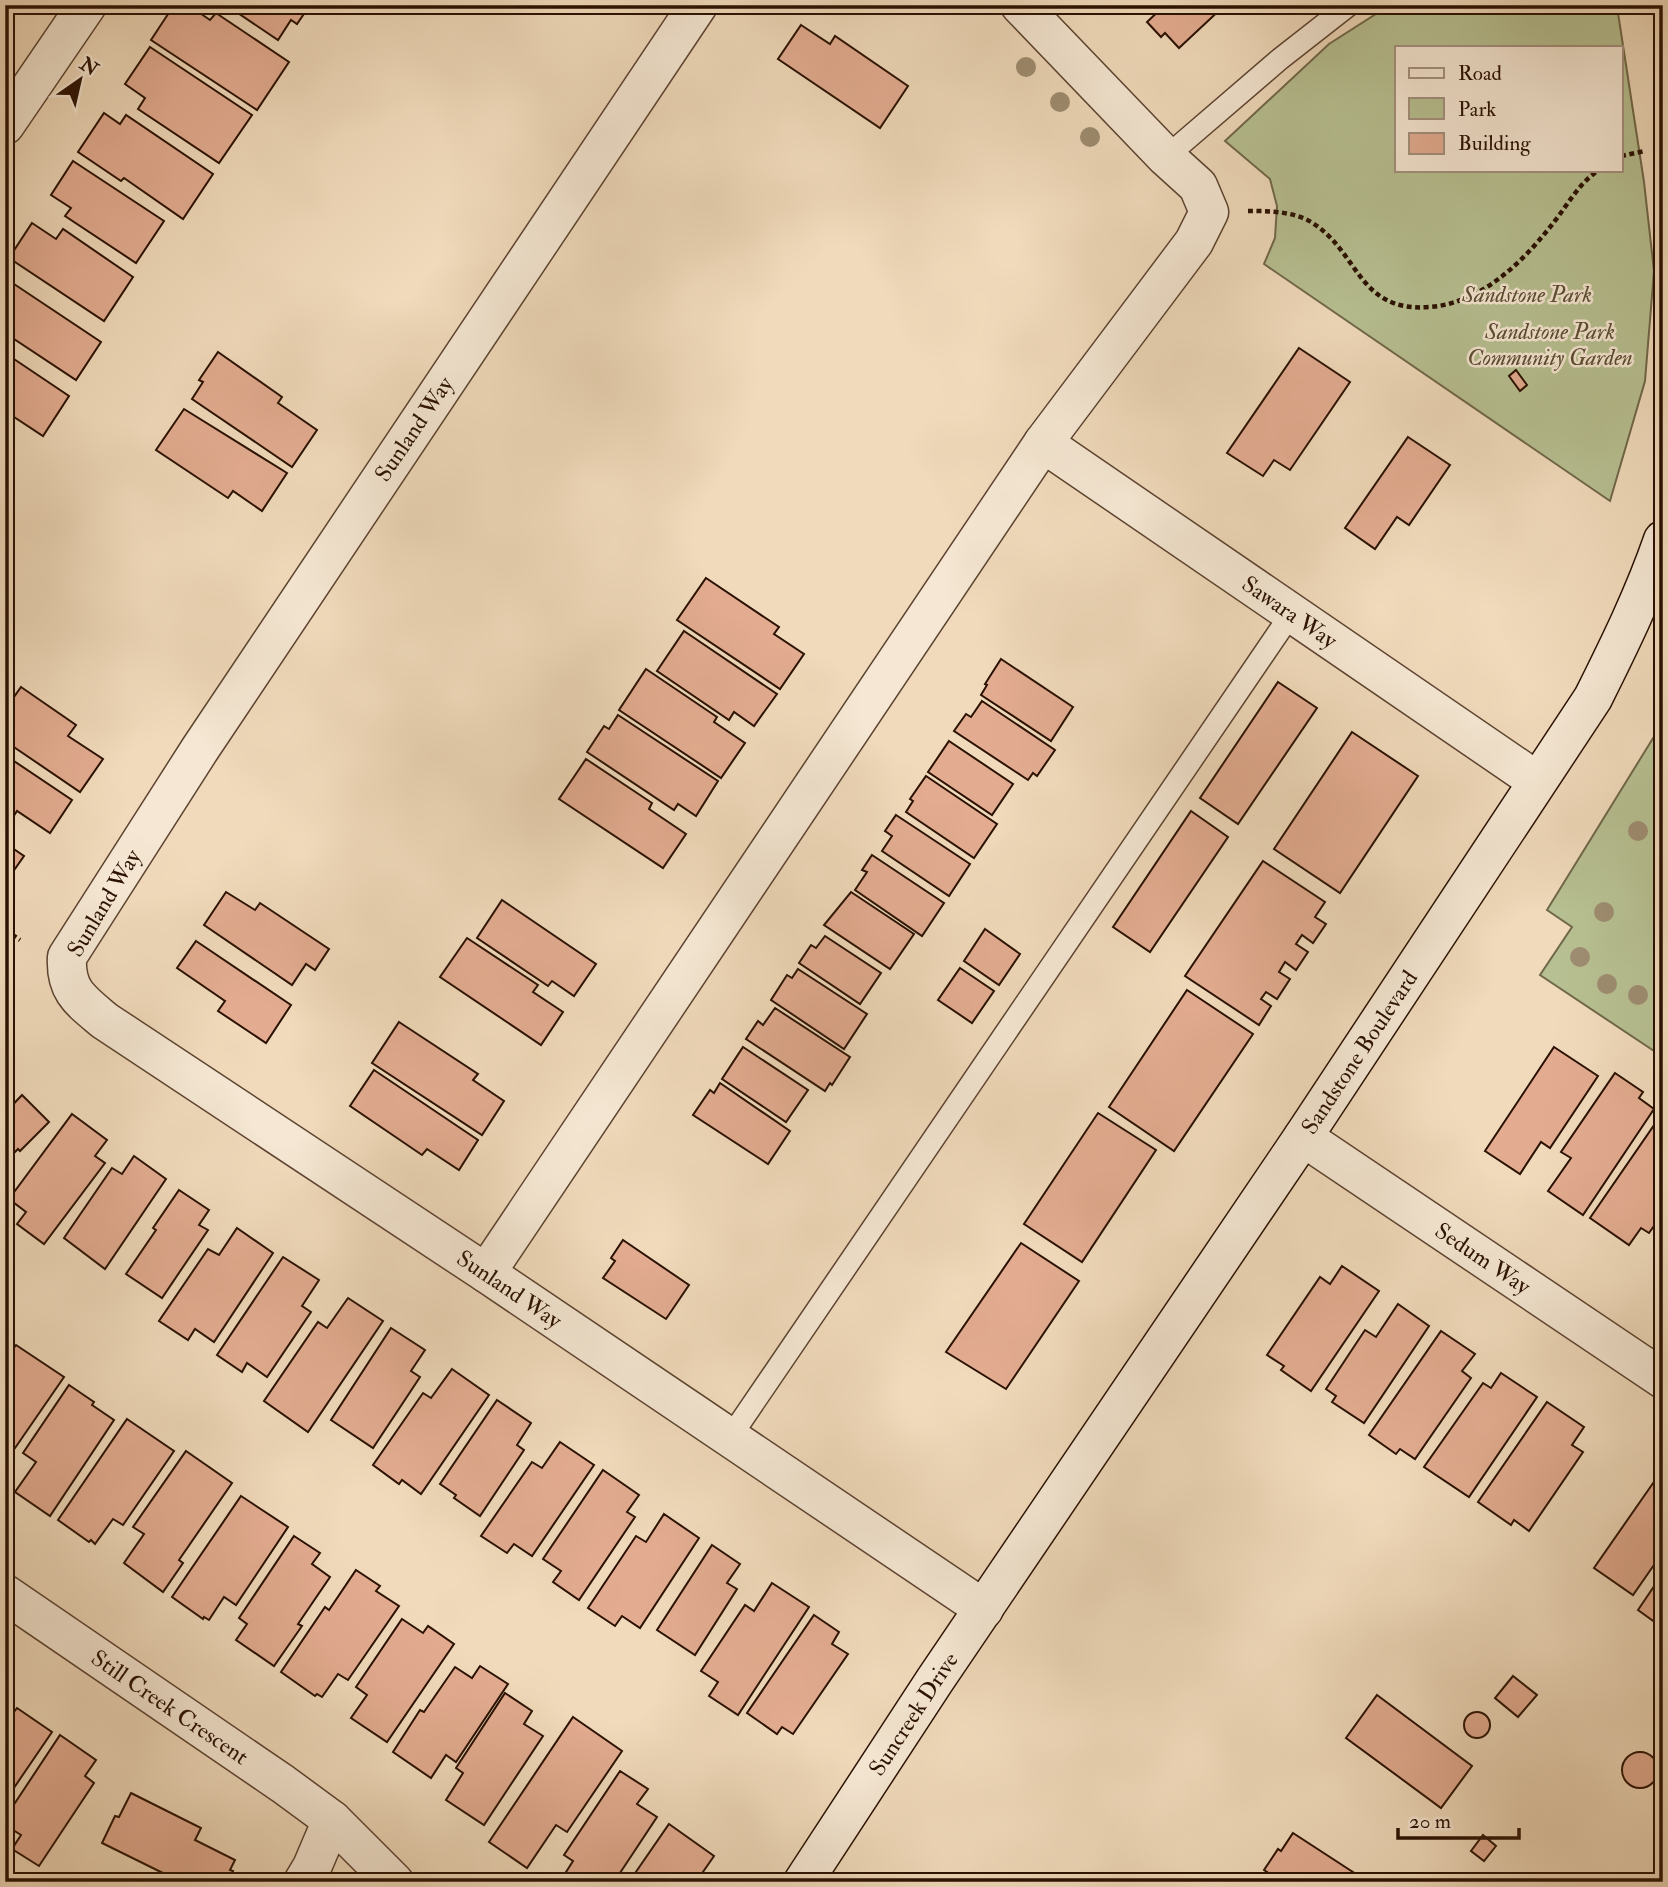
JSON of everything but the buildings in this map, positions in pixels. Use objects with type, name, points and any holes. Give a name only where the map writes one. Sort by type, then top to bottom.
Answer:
[{"type":"street","points":[[5,125],[87,5]]},
{"type":"street","name":"Sunland Way","points":[[698,5],[208,737],[67,957],[66,976],[79,1000],[105,1021],[486,1273],[984,1609]]},
{"type":"street","points":[[486,1273],[1043,443],[1194,242],[1209,212],[1198,186],[1166,157],[1020,5]]},
{"type":"street","name":"Sawara Way","points":[[1043,443],[1537,781]]},
{"type":"street","name":"Sandstone Boulevard","points":[[1026,1548],[1303,1137],[1592,698],[1628,628],[1663,540]]},
{"type":"street","name":"Sedum Way","points":[[1303,1137],[1663,1379]]},
{"type":"street","name":"Suncreek Drive","points":[[803,1882],[1026,1548]]},
{"type":"street","name":"Still Creek Crescent","points":[[5,1594],[332,1820],[394,1882]]},
{"type":"street","points":[[303,1882],[313,1867],[332,1820]]},
{"type":"lane","points":[[1166,157],[1280,59],[1349,5]]},
{"type":"lane","points":[[729,1438],[1292,614]]},
{"type":"path","points":[[1622,156],[1645,151]]},
{"type":"path","points":[[1209,212],[1267,211],[1296,216],[1311,223],[1326,235],[1376,296],[1395,304],[1428,308],[1452,304],[1484,290],[1516,264],[1544,235],[1588,178],[1596,172]]},
{"type":"path","points":[[1654,732],[1663,737]]},
{"type":"path","points":[[5,930],[20,940]]},
{"type":"green space","name":"Sandstone Park","points":[[1390,5],[1615,5],[1618,13],[1644,182],[1654,271],[1645,381],[1610,501],[1264,264],[1275,238],[1277,206],[1270,179],[1225,141],[1329,44]]},
{"type":"green space","points":[[1663,722],[1663,1057],[1540,975],[1572,927],[1547,910]]},
{"type":"park label","name":"Sandstone Park Community Garden","points":[[1550,344]]}]
